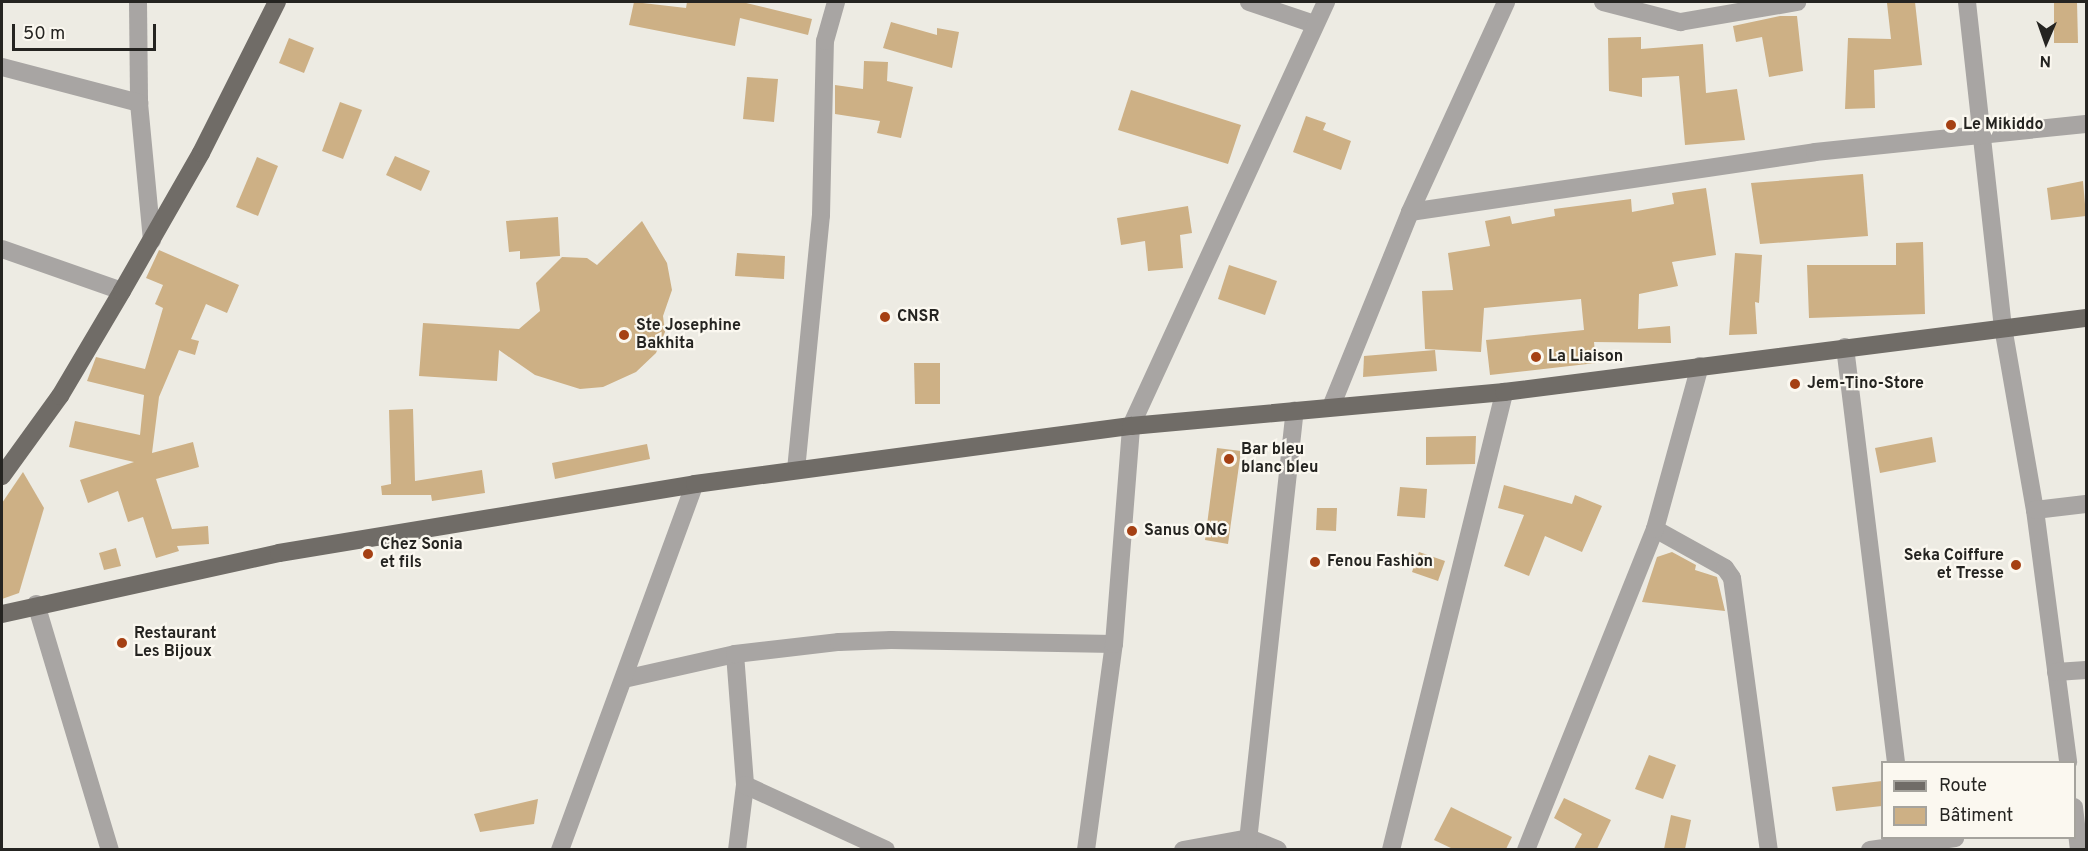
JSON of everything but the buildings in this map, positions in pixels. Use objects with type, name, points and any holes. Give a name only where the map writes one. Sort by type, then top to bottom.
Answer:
[{"type":"main road","points":[[2,476],[60,396],[152,240],[230,98],[277,2]]},
{"type":"main road","points":[[2,614],[36,604],[279,553],[695,484],[1131,426],[1504,392],[2086,318]]},
{"type":"street","points":[[138,2],[138,103],[152,240]]},
{"type":"street","points":[[796,470],[821,215],[825,41],[836,2]]},
{"type":"street","points":[[1249,2],[1314,24]]},
{"type":"street","points":[[1086,849],[1114,644],[1131,426],[1326,2]]},
{"type":"street","points":[[1331,407],[1410,212],[1506,2]]},
{"type":"street","points":[[1603,2],[1680,22],[1797,2]]},
{"type":"street","points":[[1967,2],[2003,327],[2034,510],[2068,761]]},
{"type":"street","points":[[2,67],[138,103]]},
{"type":"street","points":[[1410,212],[1815,152],[2086,124]]},
{"type":"street","points":[[2,249],[122,291]]},
{"type":"street","points":[[1845,347],[1896,761]]},
{"type":"street","points":[[1526,849],[1655,529],[1700,366]]},
{"type":"street","points":[[1391,849],[1504,392]]},
{"type":"street","points":[[1248,844],[1295,411]]},
{"type":"street","points":[[560,849],[695,484]]},
{"type":"street","points":[[2034,510],[2086,504]]},
{"type":"street","points":[[1655,529],[1725,568],[1732,579],[1769,849]]},
{"type":"street","points":[[36,604],[110,849]]},
{"type":"street","points":[[624,679],[735,654],[891,640],[1114,644]]},
{"type":"street","points":[[735,654],[745,785],[737,849]]},
{"type":"street","points":[[2056,672],[2086,670]]},
{"type":"street","points":[[745,785],[886,849]]},
{"type":"street","points":[[2078,817],[2079,849]]},
{"type":"street","points":[[1870,849],[1941,839]]},
{"type":"street","points":[[1183,849],[1248,844],[1278,849]]},
{"type":"place","name":"Le Mikiddo","points":[[1951,125]]},
{"type":"place","name":"CNSR","points":[[885,317]]},
{"type":"place","name":"Ste Josephine Bakhita","points":[[624,335]]},
{"type":"place","name":"La Liaison","points":[[1536,357]]},
{"type":"place","name":"Jem-Tino-Store","points":[[1795,384]]},
{"type":"place","name":"Bar bleu blanc bleu","points":[[1229,459]]},
{"type":"place","name":"Sanus ONG","points":[[1132,531]]},
{"type":"place","name":"Chez Sonia et fils","points":[[368,554]]},
{"type":"place","name":"Fenou Fashion","points":[[1315,562]]},
{"type":"place","name":"Seka Coiffure et Tresse","points":[[2016,565]]},
{"type":"place","name":"Restaurant Les Bijoux","points":[[122,643]]}]
